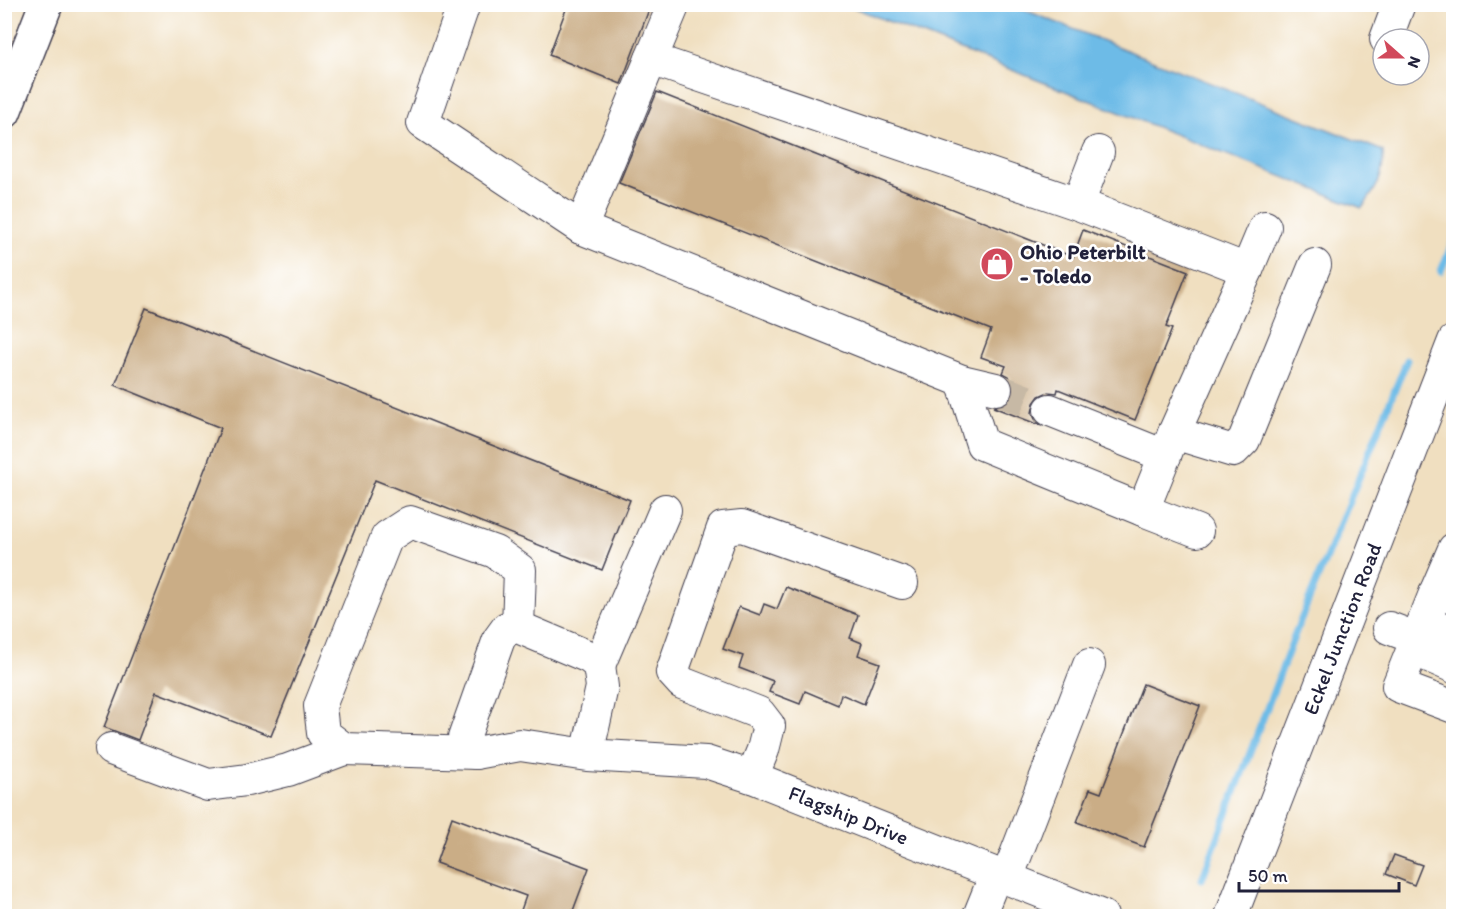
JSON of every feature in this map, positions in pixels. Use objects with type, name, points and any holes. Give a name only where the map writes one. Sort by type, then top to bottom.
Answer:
[{"type":"highway","points":[[4,112],[46,4]]},
{"type":"street","points":[[464,4],[423,123],[581,228],[962,381],[996,389]]},
{"type":"street","points":[[581,228],[674,4]]},
{"type":"street","points":[[651,59],[1078,204],[1247,270]]},
{"type":"street","points":[[1078,204],[1098,152]]},
{"type":"street","points":[[1143,510],[1169,445],[1265,227]]},
{"type":"street","points":[[1050,410],[1169,445],[1233,451],[1244,440],[1315,265]]},
{"type":"street","name":"Eckel Junction Road","points":[[1231,916],[1454,341]]},
{"type":"street","points":[[962,381],[982,444],[1197,531]]},
{"type":"street","points":[[587,755],[602,687],[599,665],[665,510]]},
{"type":"street","points":[[344,748],[323,733],[320,706],[387,537],[410,522],[495,552],[520,570],[518,627]]},
{"type":"street","points":[[752,777],[763,750],[769,726],[759,713],[682,682],[672,672],[723,528],[742,526],[902,583]]},
{"type":"street","points":[[1454,549],[1445,594],[1418,636],[1398,686],[1454,707]]},
{"type":"street","points":[[476,753],[465,749],[464,738],[499,639],[507,628],[518,627],[589,657],[599,665]]},
{"type":"street","points":[[1389,628],[1418,636],[1454,633]]},
{"type":"street","points":[[1418,636],[1454,667]]},
{"type":"street","points":[[979,916],[1001,876],[1089,665]]},
{"type":"street","name":"Flagship Drive","points":[[344,748],[476,753],[520,745],[587,755],[706,762],[752,777],[1102,916]]},
{"type":"street","points":[[111,749],[208,785],[247,780],[288,770],[344,748]]},
{"type":"water","points":[[847,5],[1012,5],[1383,151],[1381,175],[1376,188],[1362,208]]},
{"type":"building","points":[[568,4],[651,4],[621,84],[549,55]]},
{"type":"building","name":"Ohio Peterbilt - Toledo","points":[[657,92],[1073,257],[1083,230],[1188,271],[1166,327],[1172,329],[1135,420],[1058,389],[1057,393],[1048,392],[1039,396],[1034,403],[1032,413],[1042,426],[993,407],[1009,402],[1014,393],[1013,383],[1009,376],[1003,373],[1006,366],[981,357],[991,330],[619,183]]},
{"type":"building","points":[[146,308],[630,500],[602,570],[375,480],[271,736],[156,692],[138,740],[104,727],[221,428],[115,385]]},
{"type":"building","points":[[786,587],[858,615],[850,638],[862,643],[858,655],[880,663],[864,704],[841,694],[838,705],[805,691],[800,704],[769,692],[773,681],[739,668],[743,656],[723,649],[739,607],[760,615],[764,604],[777,609]]},
{"type":"building","points":[[1143,684],[1200,706],[1144,847],[1077,822],[1090,789],[1101,793]]},
{"type":"building","points":[[452,817],[589,868],[571,916],[519,916],[526,896],[436,863]]},
{"type":"building","points":[[1394,855],[1422,865],[1414,885],[1386,874]]},
{"type":"waterway","points":[[1441,271],[1454,239]]},
{"type":"waterway","points":[[1202,879],[1297,629],[1407,360]]},
{"type":"tunnel","points":[[996,389],[1050,410]]},
{"type":"place","name":"Ohio Peterbilt - Toledo","points":[[997,264]]}]
